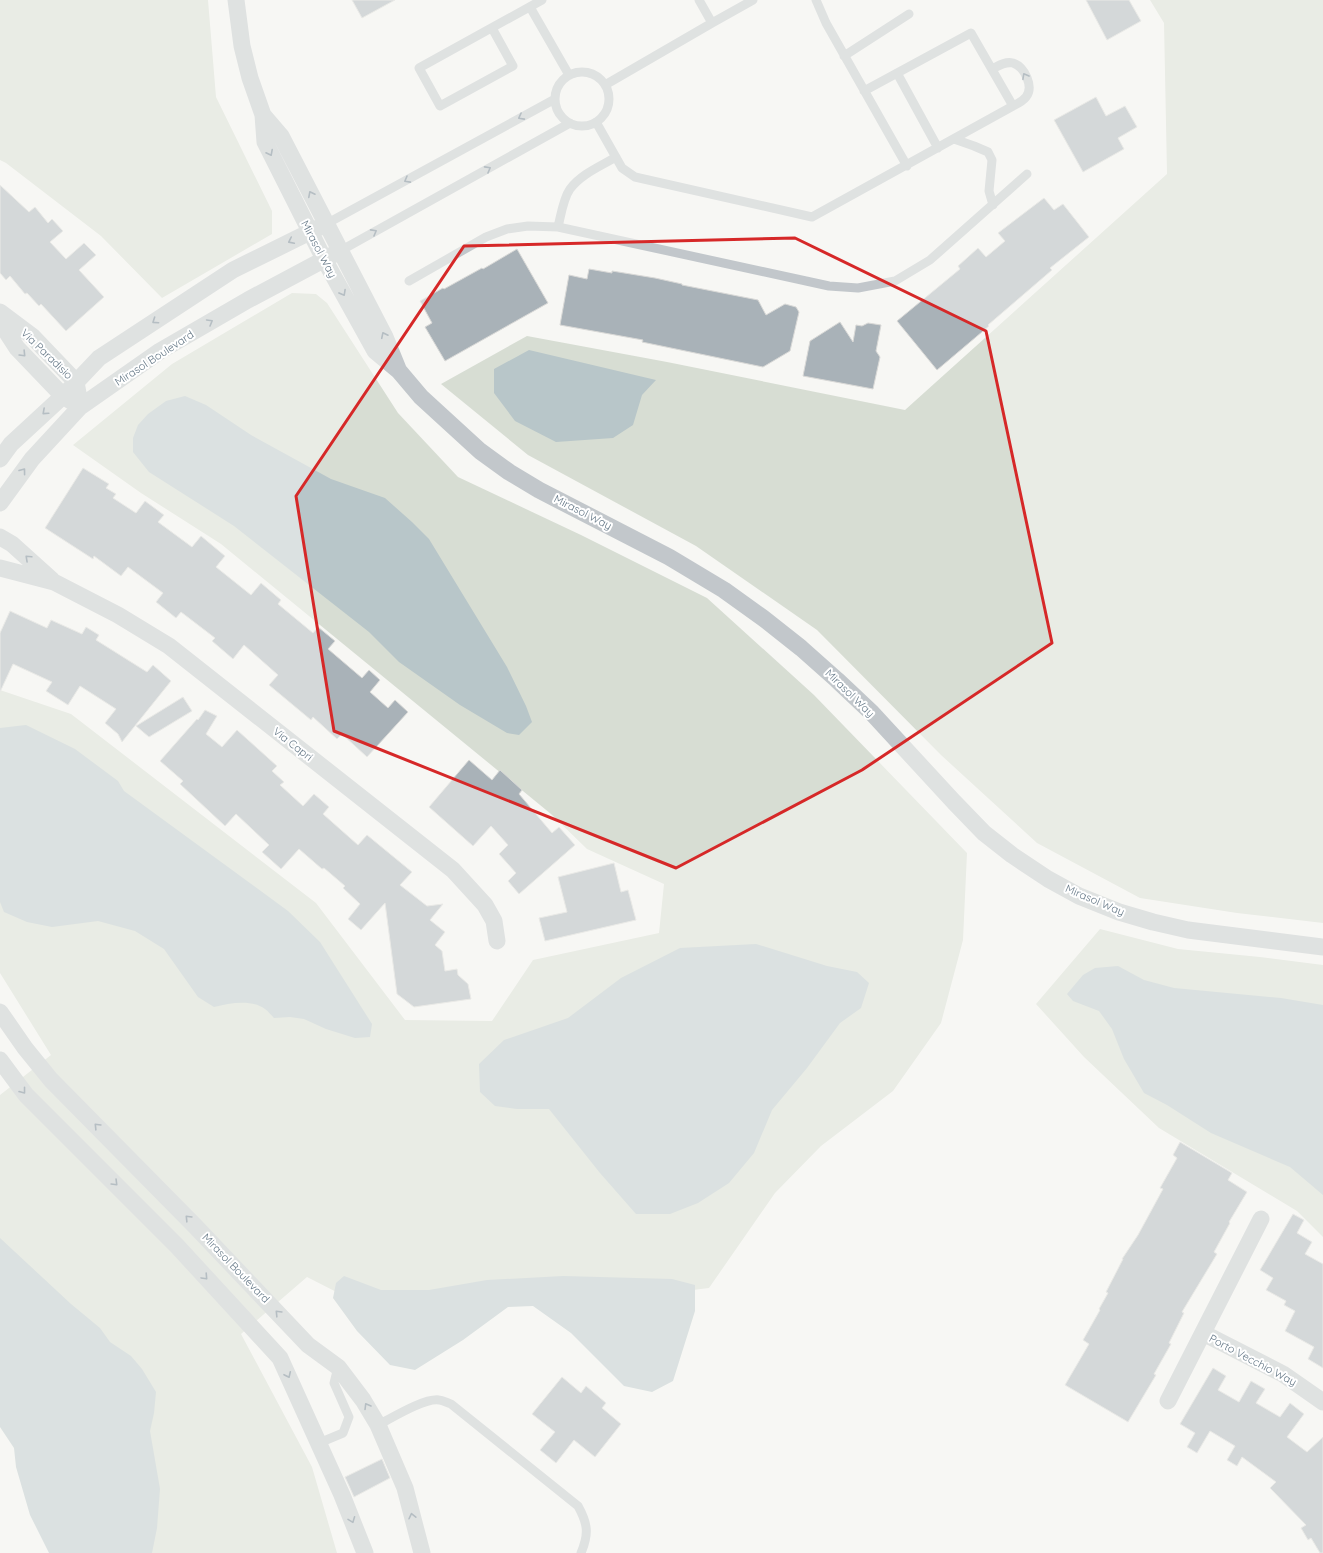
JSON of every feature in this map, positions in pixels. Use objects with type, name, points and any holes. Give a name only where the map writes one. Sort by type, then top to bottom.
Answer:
[{"type":"street","name":"Mirasol Way","points":[[236,0],[242,46],[250,78],[262,115],[265,142],[324,259],[375,351],[399,371],[421,397],[480,451],[509,472],[539,490],[669,557],[724,590],[763,618],[838,680],[872,713],[954,802],[984,832],[1012,855],[1048,879],[1086,898],[1119,912],[1153,922],[1188,930],[1323,947]]},
{"type":"street","name":"Mirasol Way","points":[[262,115],[281,136],[385,336],[399,371]]},
{"type":"street","points":[[0,459],[11,444],[63,396],[99,358],[233,270],[326,224]]},
{"type":"street","name":"Mirasol Boulevard","points":[[0,503],[32,459],[80,407],[160,351],[248,300],[340,251]]},
{"type":"street","name":"Via Paradisio","points":[[0,312],[32,336],[76,382],[80,407]]},
{"type":"street","name":"Via Paradisio","points":[[0,322],[17,348],[63,396],[80,407]]},
{"type":"street","name":"Via Capri","points":[[0,537],[12,544],[54,582]]},
{"type":"street","name":"Via Capri","points":[[0,568],[54,582],[118,615],[168,646],[453,870],[486,905],[494,921],[498,941]]},
{"type":"street","name":"Mirasol Boulevard","points":[[0,1012],[25,1048],[51,1080],[190,1220],[308,1345],[338,1367],[363,1400],[378,1425],[405,1488],[422,1553]]},
{"type":"street","points":[[0,1060],[26,1095],[172,1241],[280,1358],[342,1495],[365,1553]]},
{"type":"street","name":"Porto Vecchio Way","points":[[1168,1401],[1261,1219]]},
{"type":"street","name":"Porto Vecchio Way","points":[[1203,1333],[1283,1374],[1323,1402]]},
{"type":"lane","points":[[492,28],[513,66],[440,106],[419,68],[542,0]]},
{"type":"lane","points":[[699,0],[712,22]]},
{"type":"lane","points":[[605,85],[712,22],[753,0]]},
{"type":"lane","points":[[816,0],[826,23],[844,56],[907,166]]},
{"type":"lane","points":[[530,7],[569,75]]},
{"type":"lane","points":[[844,56],[909,14]]},
{"type":"lane","points":[[864,91],[971,33],[1013,106]]},
{"type":"lane","points":[[596,122],[622,168],[635,177],[812,217],[907,166],[1026,98],[1030,90],[1024,73],[1019,67],[1013,63],[1003,64],[992,69]]},
{"type":"lane","points":[[576,72],[593,74],[600,78],[605,85],[608,97],[607,109],[602,117],[596,122],[579,126],[570,123],[559,113],[555,99],[559,85],[569,75],[576,72]]},
{"type":"lane","points":[[897,73],[938,148]]},
{"type":"lane","points":[[326,224],[555,99]]},
{"type":"lane","points":[[340,251],[570,123]]},
{"type":"lane","points":[[954,139],[988,152],[992,160],[989,191],[993,204]]},
{"type":"lane","points":[[558,227],[566,197],[570,189],[585,175],[616,157]]},
{"type":"lane","points":[[409,281],[486,237],[507,229],[528,226],[558,227],[829,286],[858,288],[895,280],[930,260],[1027,174]]},
{"type":"lane","points":[[319,1443],[344,1433],[349,1417],[334,1383],[338,1367]]},
{"type":"lane","points":[[378,1425],[409,1409],[430,1401],[439,1400],[451,1404],[578,1506],[585,1520],[587,1539],[582,1553]]},
{"type":"highlighted area","points":[[795,238],[986,331],[1052,643],[862,770],[676,868],[334,731],[296,496],[464,246]]},
{"type":"shaded area","points":[[0,0],[208,0],[216,97],[272,211],[272,234],[162,298],[101,236],[6,163],[0,160]]},
{"type":"shaded area","points":[[1150,0],[1323,0],[1323,923],[1237,913],[1140,898],[1037,843],[941,755],[817,630],[696,546],[528,455],[441,384],[527,336],[667,362],[905,410],[1167,174],[1164,23]]},
{"type":"shaded area","points":[[292,293],[316,294],[327,303],[398,413],[458,477],[581,535],[707,598],[814,695],[967,853],[963,940],[941,1023],[893,1091],[821,1146],[775,1193],[709,1288],[644,1296],[362,1305],[307,1277],[241,1334],[312,1467],[337,1553],[100,1553],[0,1370],[0,1095],[51,1055],[0,973],[0,690],[71,714],[316,903],[405,1020],[492,1021],[533,960],[659,933],[664,884],[587,849],[551,814],[221,544],[141,493],[73,445],[172,364]]},
{"type":"shaded area","points":[[529,350],[656,380],[642,395],[633,425],[613,438],[556,442],[515,421],[494,393],[494,369]]},
{"type":"shaded area","points":[[185,396],[206,405],[251,435],[331,479],[385,498],[412,522],[429,539],[507,667],[532,722],[519,735],[507,733],[460,705],[399,662],[369,632],[234,526],[149,472],[133,452],[133,438],[138,425],[148,414],[166,401]]},
{"type":"shaded area","points":[[26,725],[75,749],[118,781],[124,791],[288,911],[320,942],[372,1024],[370,1037],[355,1038],[326,1029],[304,1019],[290,1017],[274,1018],[265,1009],[253,1004],[233,1003],[214,1007],[198,997],[164,949],[135,931],[98,921],[52,927],[27,922],[4,912],[0,902],[0,728]]},
{"type":"shaded area","points":[[1100,929],[1178,949],[1323,965],[1323,1237],[1297,1211],[1159,1128],[1084,1057],[1036,1004]]},
{"type":"shaded area","points":[[756,944],[827,966],[857,972],[869,983],[861,1008],[840,1023],[807,1068],[772,1110],[754,1153],[729,1183],[698,1203],[670,1214],[636,1214],[600,1173],[549,1109],[517,1109],[495,1106],[480,1092],[479,1064],[504,1040],[568,1018],[621,978],[680,948]]},
{"type":"shaded area","points":[[1118,966],[1144,980],[1174,988],[1281,998],[1323,1005],[1323,1195],[1290,1167],[1211,1133],[1167,1105],[1144,1093],[1124,1059],[1112,1029],[1099,1011],[1073,1001],[1067,994],[1083,975],[1095,968]]},
{"type":"shaded area","points":[[0,1238],[71,1304],[100,1328],[110,1342],[131,1356],[142,1369],[156,1392],[154,1413],[150,1431],[160,1489],[157,1528],[152,1553],[49,1553],[30,1515],[16,1467],[14,1448],[0,1427]]},
{"type":"shaded area","points":[[344,1276],[381,1290],[429,1290],[487,1280],[563,1276],[672,1279],[695,1285],[695,1311],[673,1381],[652,1392],[624,1386],[571,1333],[533,1306],[508,1307],[463,1340],[415,1370],[390,1365],[357,1331],[333,1298],[336,1283]]},
{"type":"building","points":[[352,0],[395,0],[362,18]]},
{"type":"building","points":[[1086,0],[1129,0],[1141,21],[1107,40]]},
{"type":"building","points":[[1096,97],[1106,116],[1125,106],[1137,127],[1118,138],[1124,149],[1083,172],[1054,120]]},
{"type":"building","points":[[0,185],[29,212],[35,207],[48,223],[52,219],[63,231],[50,242],[66,259],[84,243],[96,255],[79,270],[104,297],[66,331],[41,304],[39,306],[27,293],[25,294],[10,276],[6,280],[0,273]]},
{"type":"building","points":[[1044,198],[1054,210],[1063,204],[1089,237],[1050,268],[1052,270],[937,370],[897,321],[960,269],[958,266],[978,248],[986,257],[1005,241],[998,233]]},
{"type":"building","points":[[517,249],[548,303],[445,361],[425,327],[432,323],[420,301],[482,268],[483,269]]},
{"type":"building","points":[[589,269],[655,278],[682,285],[758,300],[766,315],[785,304],[796,307],[799,312],[790,351],[763,367],[642,342],[643,340],[560,325],[569,275],[587,279]]},
{"type":"building","points":[[840,322],[853,342],[856,325],[862,326],[868,323],[881,325],[876,351],[880,357],[873,389],[803,376],[810,341]]},
{"type":"building","points":[[83,468],[109,484],[106,488],[116,494],[113,498],[136,513],[145,501],[164,515],[158,522],[192,547],[201,536],[225,556],[216,567],[251,595],[261,583],[281,600],[278,604],[313,633],[318,627],[335,641],[328,649],[362,678],[369,670],[380,680],[370,692],[388,708],[395,700],[408,712],[367,757],[342,734],[337,739],[313,717],[311,720],[269,685],[278,675],[244,645],[233,659],[212,641],[215,638],[181,612],[176,618],[156,602],[163,593],[128,567],[121,576],[94,556],[93,559],[45,528]]},
{"type":"building","points":[[10,611],[47,628],[51,620],[82,634],[86,627],[99,635],[96,640],[147,672],[153,665],[171,681],[122,742],[118,734],[105,723],[116,709],[80,686],[68,705],[46,691],[52,682],[13,664],[0,692],[0,633]]},
{"type":"building","points":[[183,697],[192,711],[149,737],[136,726]]},
{"type":"building","points":[[205,710],[217,716],[206,734],[222,747],[237,730],[277,766],[272,771],[284,782],[280,785],[303,806],[314,794],[329,807],[323,814],[358,845],[367,835],[412,872],[400,885],[427,906],[443,904],[430,920],[445,932],[435,945],[442,951],[445,971],[457,969],[458,975],[468,984],[471,999],[414,1007],[397,994],[385,903],[361,930],[348,919],[360,904],[343,888],[345,886],[324,868],[322,869],[299,849],[281,869],[262,852],[269,845],[236,814],[225,826],[180,784],[183,781],[160,761],[197,719],[198,720]]},
{"type":"building","points":[[469,760],[492,780],[500,770],[522,790],[519,794],[552,833],[559,827],[575,845],[519,894],[508,881],[516,873],[499,854],[508,845],[491,826],[473,846],[429,807]]},
{"type":"building","points":[[614,863],[621,892],[628,890],[636,920],[545,941],[539,918],[567,912],[558,877]]},
{"type":"building","points":[[1180,1142],[1232,1173],[1228,1180],[1247,1192],[1229,1222],[1230,1223],[1214,1252],[1217,1254],[1182,1312],[1184,1313],[1169,1343],[1171,1344],[1154,1374],[1156,1375],[1128,1422],[1065,1385],[1089,1344],[1083,1340],[1100,1310],[1099,1309],[1108,1293],[1106,1292],[1122,1259],[1138,1235],[1163,1189],[1160,1188],[1177,1158],[1173,1155]]},
{"type":"building","points":[[1293,1214],[1304,1220],[1297,1233],[1312,1242],[1305,1254],[1323,1264],[1323,1368],[1308,1359],[1314,1347],[1285,1331],[1295,1311],[1284,1305],[1286,1301],[1266,1290],[1273,1278],[1260,1270]]},
{"type":"building","points":[[1213,1368],[1226,1376],[1218,1390],[1239,1402],[1251,1381],[1265,1389],[1256,1403],[1280,1417],[1290,1403],[1304,1414],[1287,1437],[1307,1452],[1323,1437],[1323,1553],[1320,1553],[1311,1538],[1308,1540],[1301,1528],[1306,1525],[1270,1488],[1276,1482],[1242,1457],[1237,1466],[1227,1460],[1235,1446],[1210,1431],[1197,1453],[1187,1447],[1195,1433],[1180,1424]]},
{"type":"building","points":[[562,1377],[581,1393],[586,1386],[606,1403],[602,1408],[621,1424],[595,1457],[574,1440],[556,1463],[540,1450],[555,1432],[532,1414]]},
{"type":"building","points":[[382,1459],[390,1478],[354,1497],[345,1477]]}]
